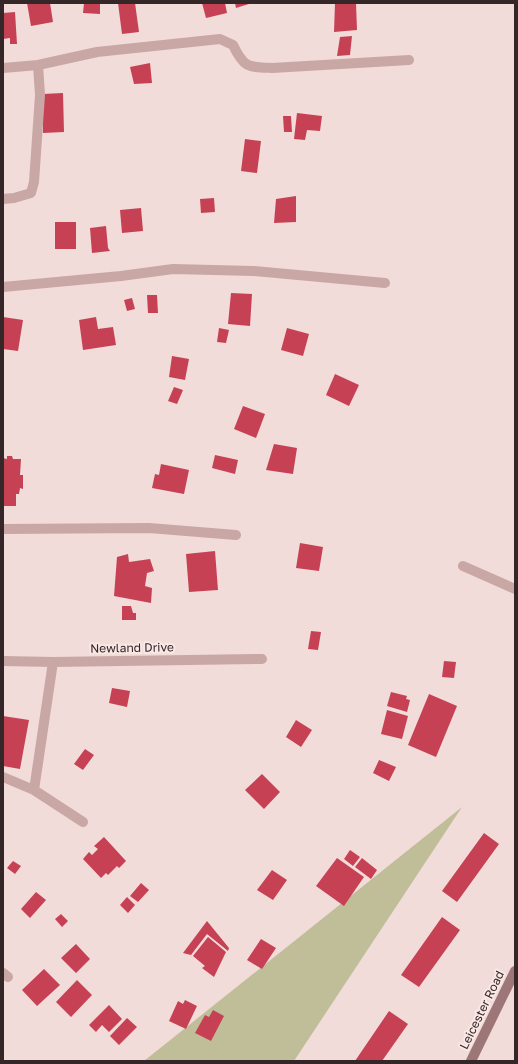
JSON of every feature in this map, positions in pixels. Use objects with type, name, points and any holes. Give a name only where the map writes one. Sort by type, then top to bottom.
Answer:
[{"type":"street","points":[[3,68],[38,65],[97,52],[220,39],[233,44],[240,59],[251,67],[272,68],[409,60]]},
{"type":"street","points":[[3,199],[14,198],[31,193],[34,182],[40,95],[38,65]]},
{"type":"street","points":[[3,287],[121,276],[173,268],[254,271],[385,283]]},
{"type":"street","points":[[3,529],[149,528],[236,536]]},
{"type":"street","points":[[464,566],[515,589]]},
{"type":"street","name":"Newland Drive","points":[[3,661],[53,662],[262,659]]},
{"type":"street","points":[[34,790],[53,662]]},
{"type":"street","points":[[3,777],[34,790],[83,822]]},
{"type":"street","name":"Leicester Road","points":[[472,1061],[515,971]]},
{"type":"shaded area","points":[[462,807],[294,1061],[144,1061]]},
{"type":"building","points":[[27,3],[50,3],[53,22],[31,26]]},
{"type":"building","points":[[84,3],[100,3],[100,14],[83,13]]},
{"type":"building","points":[[118,3],[135,3],[139,32],[122,34]]},
{"type":"building","points":[[202,3],[225,3],[227,13],[206,18]]},
{"type":"building","points":[[235,3],[252,3],[236,8]]},
{"type":"building","points":[[335,3],[356,3],[357,30],[334,32]]},
{"type":"building","points":[[15,12],[17,44],[10,44],[10,38],[3,39],[3,13]]},
{"type":"building","points":[[352,36],[350,55],[337,56],[340,37]]},
{"type":"building","points":[[150,63],[152,83],[134,84],[130,67]]},
{"type":"building","points":[[63,93],[64,132],[43,133],[43,94]]},
{"type":"building","points":[[297,113],[322,116],[320,131],[307,130],[305,140],[294,139]]},
{"type":"building","points":[[283,116],[291,116],[292,132],[284,132]]},
{"type":"building","points":[[245,139],[261,141],[257,173],[241,171]]},
{"type":"building","points":[[296,196],[296,222],[274,223],[276,199]]},
{"type":"building","points":[[214,198],[215,212],[201,213],[200,199]]},
{"type":"building","points":[[141,208],[143,231],[122,233],[120,210]]},
{"type":"building","points":[[55,222],[76,222],[76,249],[55,249]]},
{"type":"building","points":[[106,226],[108,248],[110,251],[92,253],[90,228]]},
{"type":"building","points":[[231,293],[252,294],[250,326],[228,324]]},
{"type":"building","points":[[147,295],[157,295],[158,313],[148,313]]},
{"type":"building","points":[[132,298],[135,309],[127,311],[124,300]]},
{"type":"building","points":[[3,317],[23,320],[18,351],[3,349]]},
{"type":"building","points":[[96,317],[98,329],[113,327],[116,345],[83,350],[79,320]]},
{"type":"building","points":[[219,328],[229,330],[226,343],[217,342]]},
{"type":"building","points":[[287,328],[309,334],[303,356],[281,350]]},
{"type":"building","points":[[172,356],[189,359],[185,380],[169,377]]},
{"type":"building","points":[[335,374],[359,385],[349,406],[326,395]]},
{"type":"building","points":[[174,387],[183,390],[177,404],[168,401]]},
{"type":"building","points":[[243,406],[265,414],[256,438],[234,429]]},
{"type":"building","points":[[274,444],[297,448],[293,474],[266,470]]},
{"type":"building","points":[[215,455],[238,460],[235,474],[212,468]]},
{"type":"building","points":[[7,456],[12,456],[13,459],[21,459],[20,475],[23,475],[23,489],[20,488],[19,494],[16,494],[16,506],[3,506],[3,458],[7,459]]},
{"type":"building","points":[[161,464],[189,470],[184,494],[152,488],[155,474],[159,475]]},
{"type":"building","points":[[300,543],[323,547],[319,571],[296,568]]},
{"type":"building","points":[[215,551],[218,590],[189,592],[186,554]]},
{"type":"building","points":[[128,554],[129,562],[150,559],[154,571],[147,573],[145,586],[152,588],[151,603],[114,596],[117,557]]},
{"type":"building","points":[[122,606],[131,606],[133,613],[136,613],[136,620],[122,620]]},
{"type":"building","points":[[311,631],[321,632],[318,650],[308,649]]},
{"type":"building","points":[[444,661],[456,662],[454,678],[442,677]]},
{"type":"building","points":[[112,688],[130,691],[127,707],[109,703]]},
{"type":"building","points":[[391,692],[407,696],[406,699],[410,700],[407,712],[387,706]]},
{"type":"building","points":[[429,694],[457,706],[436,757],[408,745]]},
{"type":"building","points":[[387,710],[408,716],[402,739],[381,734]]},
{"type":"building","points":[[3,716],[29,720],[20,769],[3,766]]},
{"type":"building","points":[[296,720],[312,730],[301,747],[286,737]]},
{"type":"building","points":[[85,749],[94,755],[83,770],[74,764]]},
{"type":"building","points":[[379,760],[396,767],[389,781],[373,773]]},
{"type":"building","points":[[262,774],[280,792],[264,809],[245,790]]},
{"type":"building","points":[[484,833],[499,844],[457,902],[442,891]]},
{"type":"building","points":[[104,837],[126,861],[119,868],[117,866],[108,875],[106,873],[101,878],[83,859],[89,852],[92,855],[98,849],[94,846]]},
{"type":"building","points":[[350,850],[360,857],[353,866],[344,859]]},
{"type":"building","points":[[337,858],[364,877],[344,906],[316,886]]},
{"type":"building","points":[[362,858],[377,870],[371,879],[355,867]]},
{"type":"building","points":[[13,861],[21,866],[15,874],[7,868]]},
{"type":"building","points":[[272,870],[287,880],[273,900],[257,890]]},
{"type":"building","points":[[141,883],[149,890],[138,902],[130,896]]},
{"type":"building","points":[[36,892],[46,900],[30,918],[21,909]]},
{"type":"building","points":[[127,897],[135,905],[128,913],[120,905]]},
{"type":"building","points":[[61,914],[68,921],[62,927],[55,919]]},
{"type":"building","points":[[442,917],[460,930],[419,987],[401,975]]},
{"type":"building","points":[[207,921],[229,948],[228,951],[207,934],[191,955],[183,953]]},
{"type":"building","points":[[208,937],[226,952],[214,977],[202,968],[205,966],[193,956]]},
{"type":"building","points":[[261,939],[276,948],[262,969],[247,960]]},
{"type":"building","points":[[76,944],[90,959],[76,973],[61,958]]},
{"type":"building","points":[[44,969],[60,985],[37,1006],[22,990]]},
{"type":"building","points":[[77,980],[92,995],[71,1017],[56,1002]]},
{"type":"building","points":[[185,1000],[197,1006],[186,1029],[169,1021],[178,1001],[183,1004]]},
{"type":"building","points":[[109,1005],[122,1019],[109,1032],[102,1025],[96,1032],[89,1025]]},
{"type":"building","points":[[213,1010],[224,1016],[211,1041],[195,1033],[205,1015],[209,1017]]},
{"type":"building","points":[[389,1011],[408,1024],[382,1061],[355,1061]]},
{"type":"building","points":[[127,1018],[137,1027],[119,1045],[110,1036]]}]
